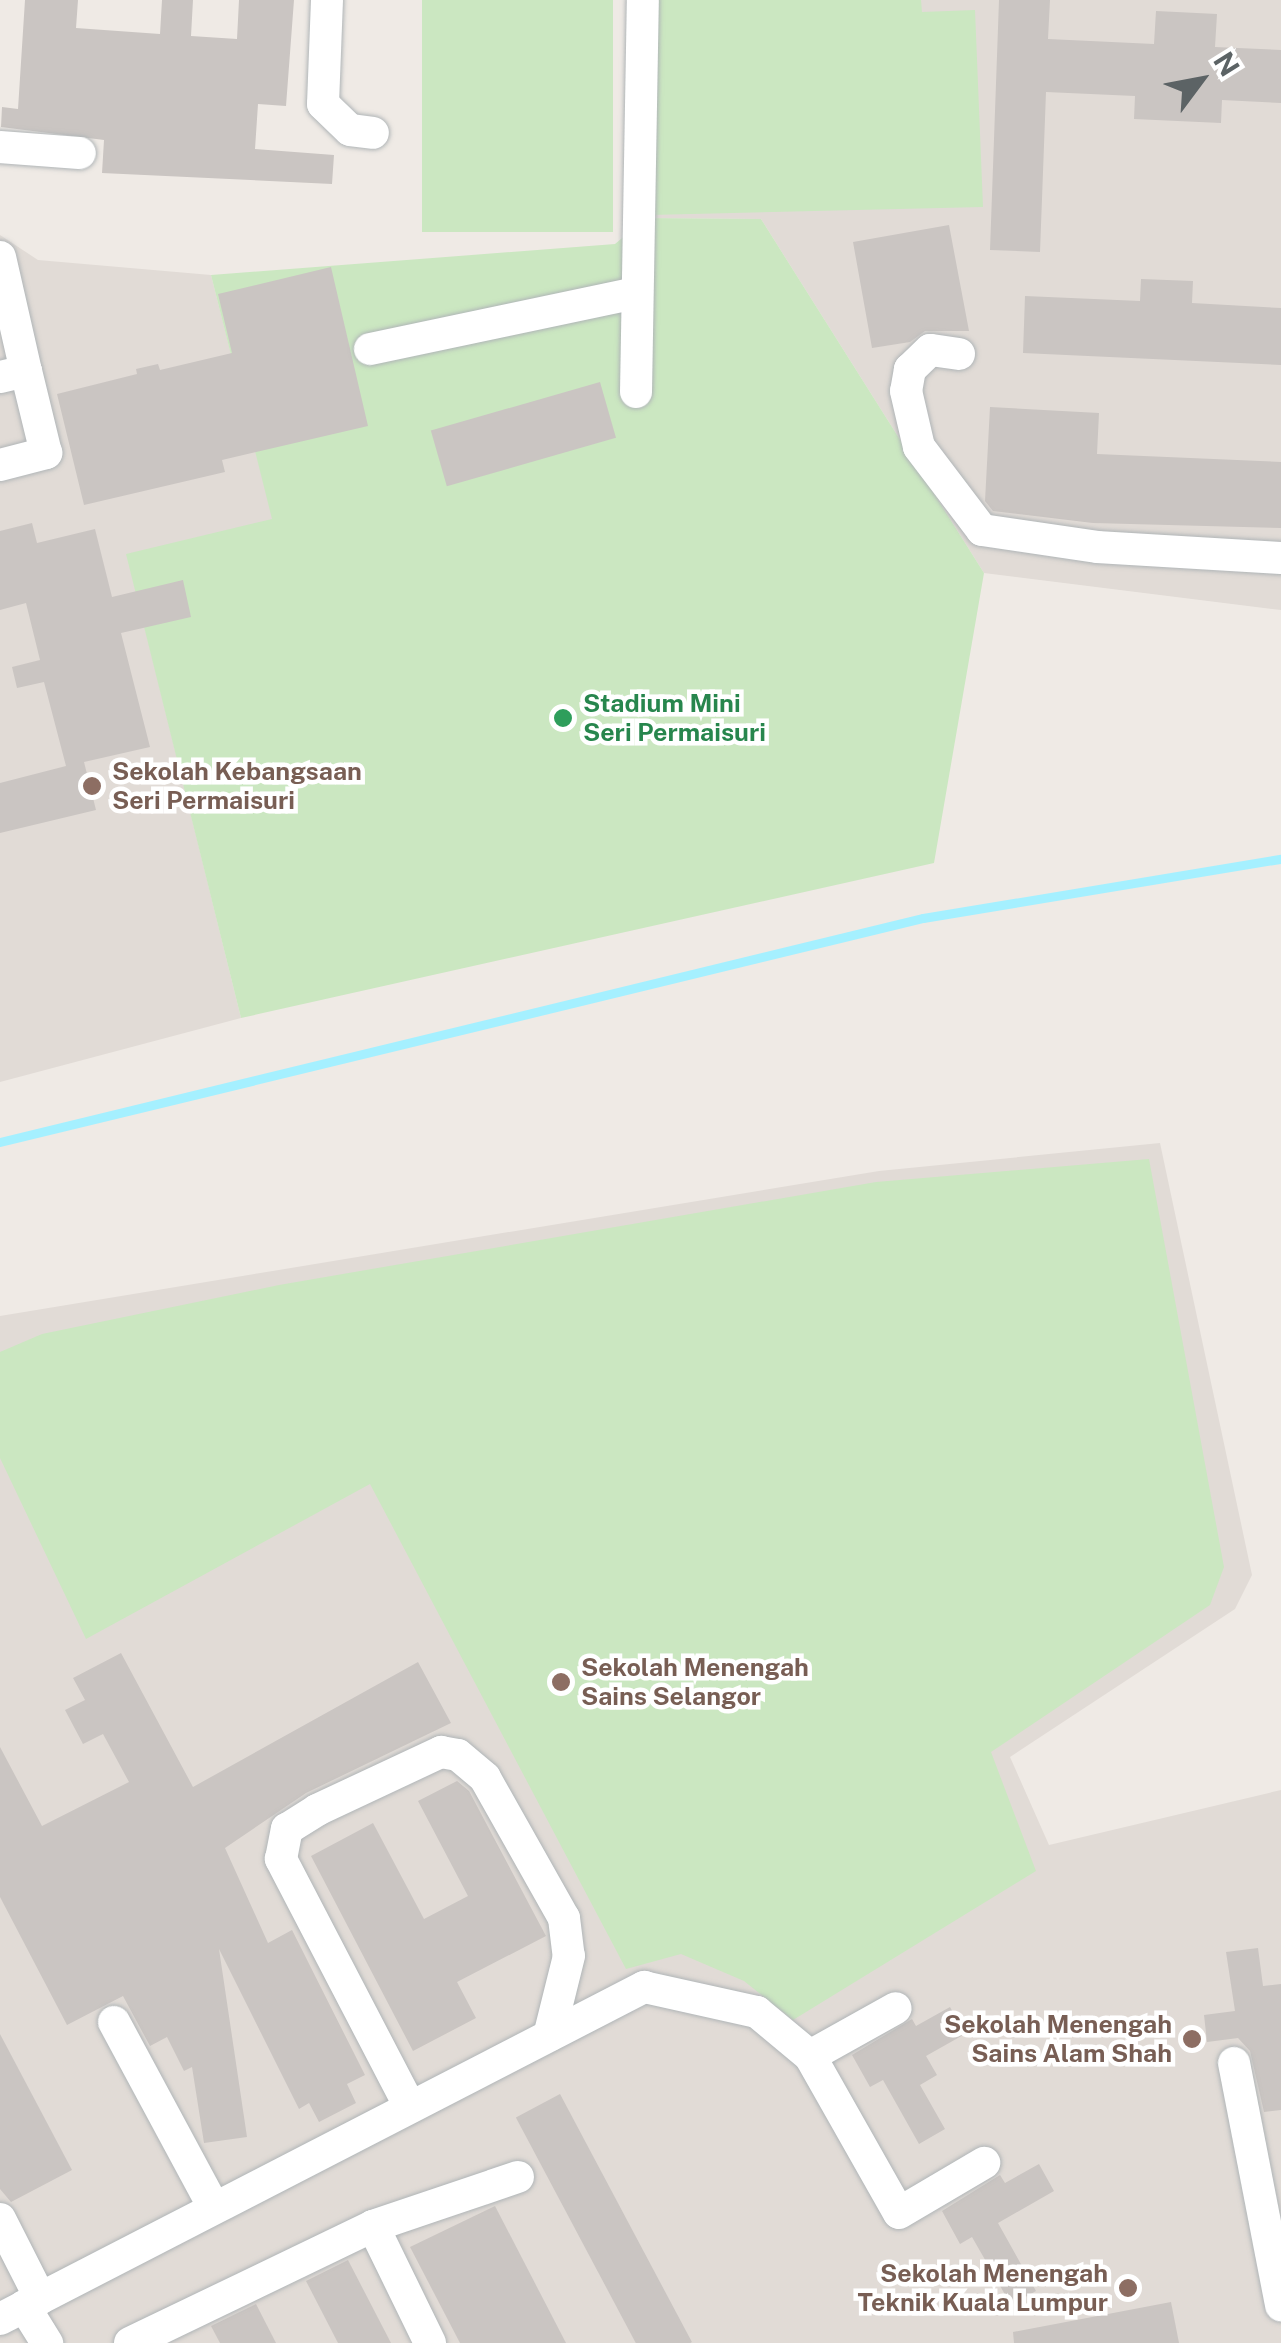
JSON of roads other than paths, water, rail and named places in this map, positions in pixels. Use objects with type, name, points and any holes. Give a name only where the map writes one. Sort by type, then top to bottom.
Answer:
[{"type":"lane","points":[[327,0],[323,104],[350,130],[373,133]]},
{"type":"lane","points":[[636,392],[642,0]]},
{"type":"lane","points":[[0,147],[80,153]]},
{"type":"lane","points":[[0,257],[13,374],[46,453],[0,464]]},
{"type":"lane","points":[[370,350],[636,293]]},
{"type":"lane","points":[[959,354],[930,350],[910,369],[906,390],[918,447],[982,530],[1097,547],[1281,558]]},
{"type":"lane","points":[[410,2107],[280,1859],[287,1830],[318,1810],[442,1752],[458,1755],[485,1778],[564,1918],[570,1956],[548,2036]]},
{"type":"lane","points":[[22,2308],[644,1987],[757,2012],[810,2056],[899,2213],[984,2163]]},
{"type":"lane","points":[[810,2056],[896,2008]]},
{"type":"lane","points":[[114,2022],[214,2208]]},
{"type":"lane","points":[[1234,2063],[1281,2305]]},
{"type":"lane","points":[[130,2343],[373,2226],[518,2177]]},
{"type":"lane","points":[[0,2219],[22,2308],[47,2343]]},
{"type":"lane","points":[[373,2226],[430,2343]]},
{"type":"waterway","points":[[0,1142],[923,918],[1281,859]]},
{"type":"place","name":"Stadium Mini Seri Permaisuri","points":[[563,718]]},
{"type":"place","name":"Sekolah Kebangsaan Seri Permaisuri","points":[[92,786]]},
{"type":"place","name":"Sekolah Menengah Sains Selangor","points":[[561,1682]]},
{"type":"place","name":"Sekolah Menengah Sains Alam Shah","points":[[1192,2039]]},
{"type":"place","name":"Sekolah Menengah Teknik Kuala Lumpur","points":[[1128,2288]]}]
